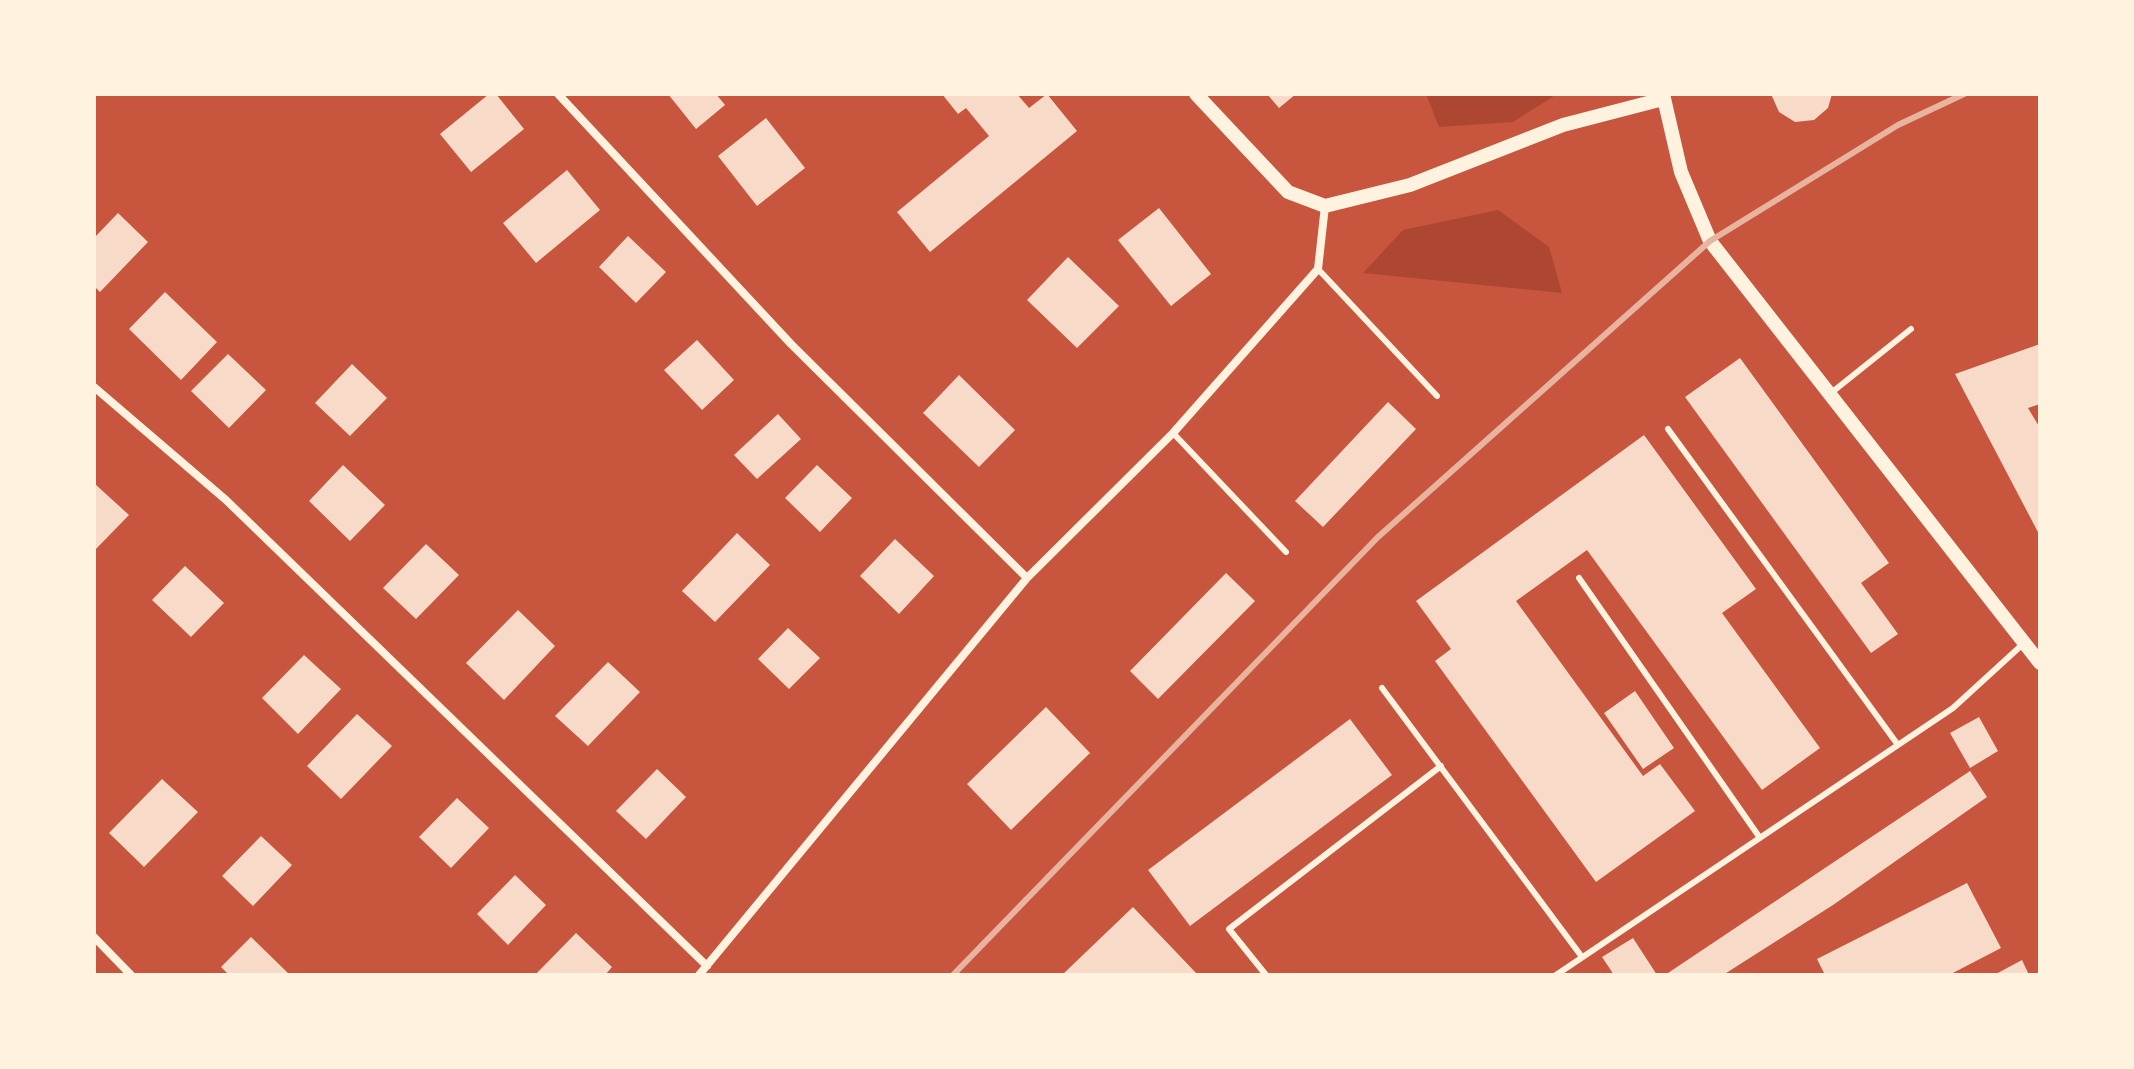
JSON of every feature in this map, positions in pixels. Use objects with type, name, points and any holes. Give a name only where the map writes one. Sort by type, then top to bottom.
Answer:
[{"type":"street","points":[[558,94],[791,344],[1027,578]]},
{"type":"street","points":[[1196,94],[1288,192],[1325,206],[1410,185],[1563,125],[1663,96],[1681,172],[1710,241],[2040,663]]},
{"type":"street","points":[[699,975],[1027,578],[1173,433],[1318,269],[1325,206]]},
{"type":"street","points":[[94,387],[226,500],[707,966]]},
{"type":"street","points":[[94,937],[131,975]]},
{"type":"lane","points":[[1318,269],[1437,396]]},
{"type":"lane","points":[[1831,393],[1911,329]]},
{"type":"lane","points":[[1668,429],[1898,745]]},
{"type":"lane","points":[[1173,433],[1286,552]]},
{"type":"lane","points":[[1579,578],[1760,838]]},
{"type":"lane","points":[[1556,975],[1953,708],[2026,642]]},
{"type":"lane","points":[[1382,688],[1582,957]]},
{"type":"lane","points":[[1266,975],[1229,929],[1441,766]]},
{"type":"shaded area","points":[[1426,94],[1557,94],[1513,122],[1439,127]]},
{"type":"shaded area","points":[[1498,210],[1549,247],[1562,293],[1363,273],[1403,230]]},
{"type":"building","points":[[489,94],[496,94],[524,129],[471,172],[440,134]]},
{"type":"building","points":[[668,94],[716,94],[725,105],[696,129]]},
{"type":"building","points":[[942,94],[1017,94],[1029,108],[1047,94],[1077,131],[930,252],[897,212],[989,136],[966,108],[958,114]]},
{"type":"building","points":[[1267,94],[1296,94],[1279,108]]},
{"type":"building","points":[[1771,94],[1832,94],[1828,108],[1814,120],[1795,122],[1779,112]]},
{"type":"building","points":[[766,118],[805,168],[757,206],[718,156]]},
{"type":"building","points":[[567,170],[600,210],[536,263],[503,223]]},
{"type":"building","points":[[1159,208],[1211,274],[1171,306],[1118,240]]},
{"type":"building","points":[[118,213],[148,242],[100,292],[94,286],[94,238]]},
{"type":"building","points":[[628,236],[666,272],[636,303],[599,267]]},
{"type":"building","points":[[1068,257],[1119,306],[1077,348],[1027,300]]},
{"type":"building","points":[[165,292],[217,342],[181,380],[129,329]]},
{"type":"building","points":[[697,340],[734,380],[702,410],[664,370]]},
{"type":"building","points":[[2040,344],[2040,404],[2028,408],[2040,428],[2040,536],[1955,374]]},
{"type":"building","points":[[228,354],[266,390],[229,428],[191,391]]},
{"type":"building","points":[[1740,358],[1889,563],[1861,583],[1898,634],[1871,653],[1685,397]]},
{"type":"building","points":[[352,364],[387,398],[350,436],[315,403]]},
{"type":"building","points":[[959,375],[1015,430],[979,467],[923,413]]},
{"type":"building","points":[[1388,402],[1416,429],[1323,527],[1295,501]]},
{"type":"building","points":[[778,414],[801,439],[757,479],[734,455]]},
{"type":"building","points":[[1644,435],[1756,589],[1722,613],[1820,748],[1762,790],[1587,550],[1516,601],[1643,776],[1660,764],[1695,811],[1596,882],[1435,661],[1451,649],[1416,601]]},
{"type":"building","points":[[343,465],[385,505],[350,541],[309,501]]},
{"type":"building","points":[[817,465],[852,498],[820,532],[785,498]]},
{"type":"building","points":[[94,485],[129,515],[94,551]]},
{"type":"building","points":[[737,533],[770,565],[715,622],[682,591]]},
{"type":"building","points":[[895,539],[934,576],[899,614],[860,576]]},
{"type":"building","points":[[426,544],[459,575],[416,619],[383,588]]},
{"type":"building","points":[[185,566],[224,603],[191,637],[152,600]]},
{"type":"building","points":[[1226,573],[1255,601],[1158,699],[1130,671]]},
{"type":"building","points":[[518,610],[555,646],[504,700],[466,663]]},
{"type":"building","points":[[788,628],[820,658],[789,689],[758,659]]},
{"type":"building","points":[[304,655],[341,689],[298,734],[262,698]]},
{"type":"building","points":[[608,662],[640,692],[588,746],[555,716]]},
{"type":"building","points":[[1635,691],[1674,748],[1643,769],[1604,713]]},
{"type":"building","points":[[1046,707],[1090,753],[1011,830],[967,784]]},
{"type":"building","points":[[357,714],[392,746],[341,799],[307,766]]},
{"type":"building","points":[[1979,717],[1998,751],[1970,768],[1950,733]]},
{"type":"building","points":[[1350,719],[1392,775],[1190,926],[1148,870]]},
{"type":"building","points":[[657,769],[686,797],[646,839],[616,811]]},
{"type":"building","points":[[1970,771],[1987,797],[1833,905],[1723,975],[1665,975]]},
{"type":"building","points":[[162,779],[198,812],[144,867],[109,833]]},
{"type":"building","points":[[457,798],[489,828],[451,868],[419,837]]},
{"type":"building","points":[[261,836],[292,865],[253,906],[222,876]]},
{"type":"building","points":[[515,875],[546,905],[508,945],[477,914]]},
{"type":"building","points":[[1967,883],[2001,948],[1949,975],[1825,975],[1817,959]]},
{"type":"building","points":[[1133,907],[1198,975],[1062,975]]},
{"type":"building","points":[[576,933],[612,967],[605,975],[535,975]]},
{"type":"building","points":[[251,937],[290,975],[229,975],[221,967]]},
{"type":"building","points":[[1633,938],[1657,975],[1614,975],[1602,957]]},
{"type":"building","points":[[2022,960],[2029,975],[1994,975]]},
{"type":"railway","points":[[953,975],[1378,537],[1710,241],[1898,125],[1964,94]]}]
